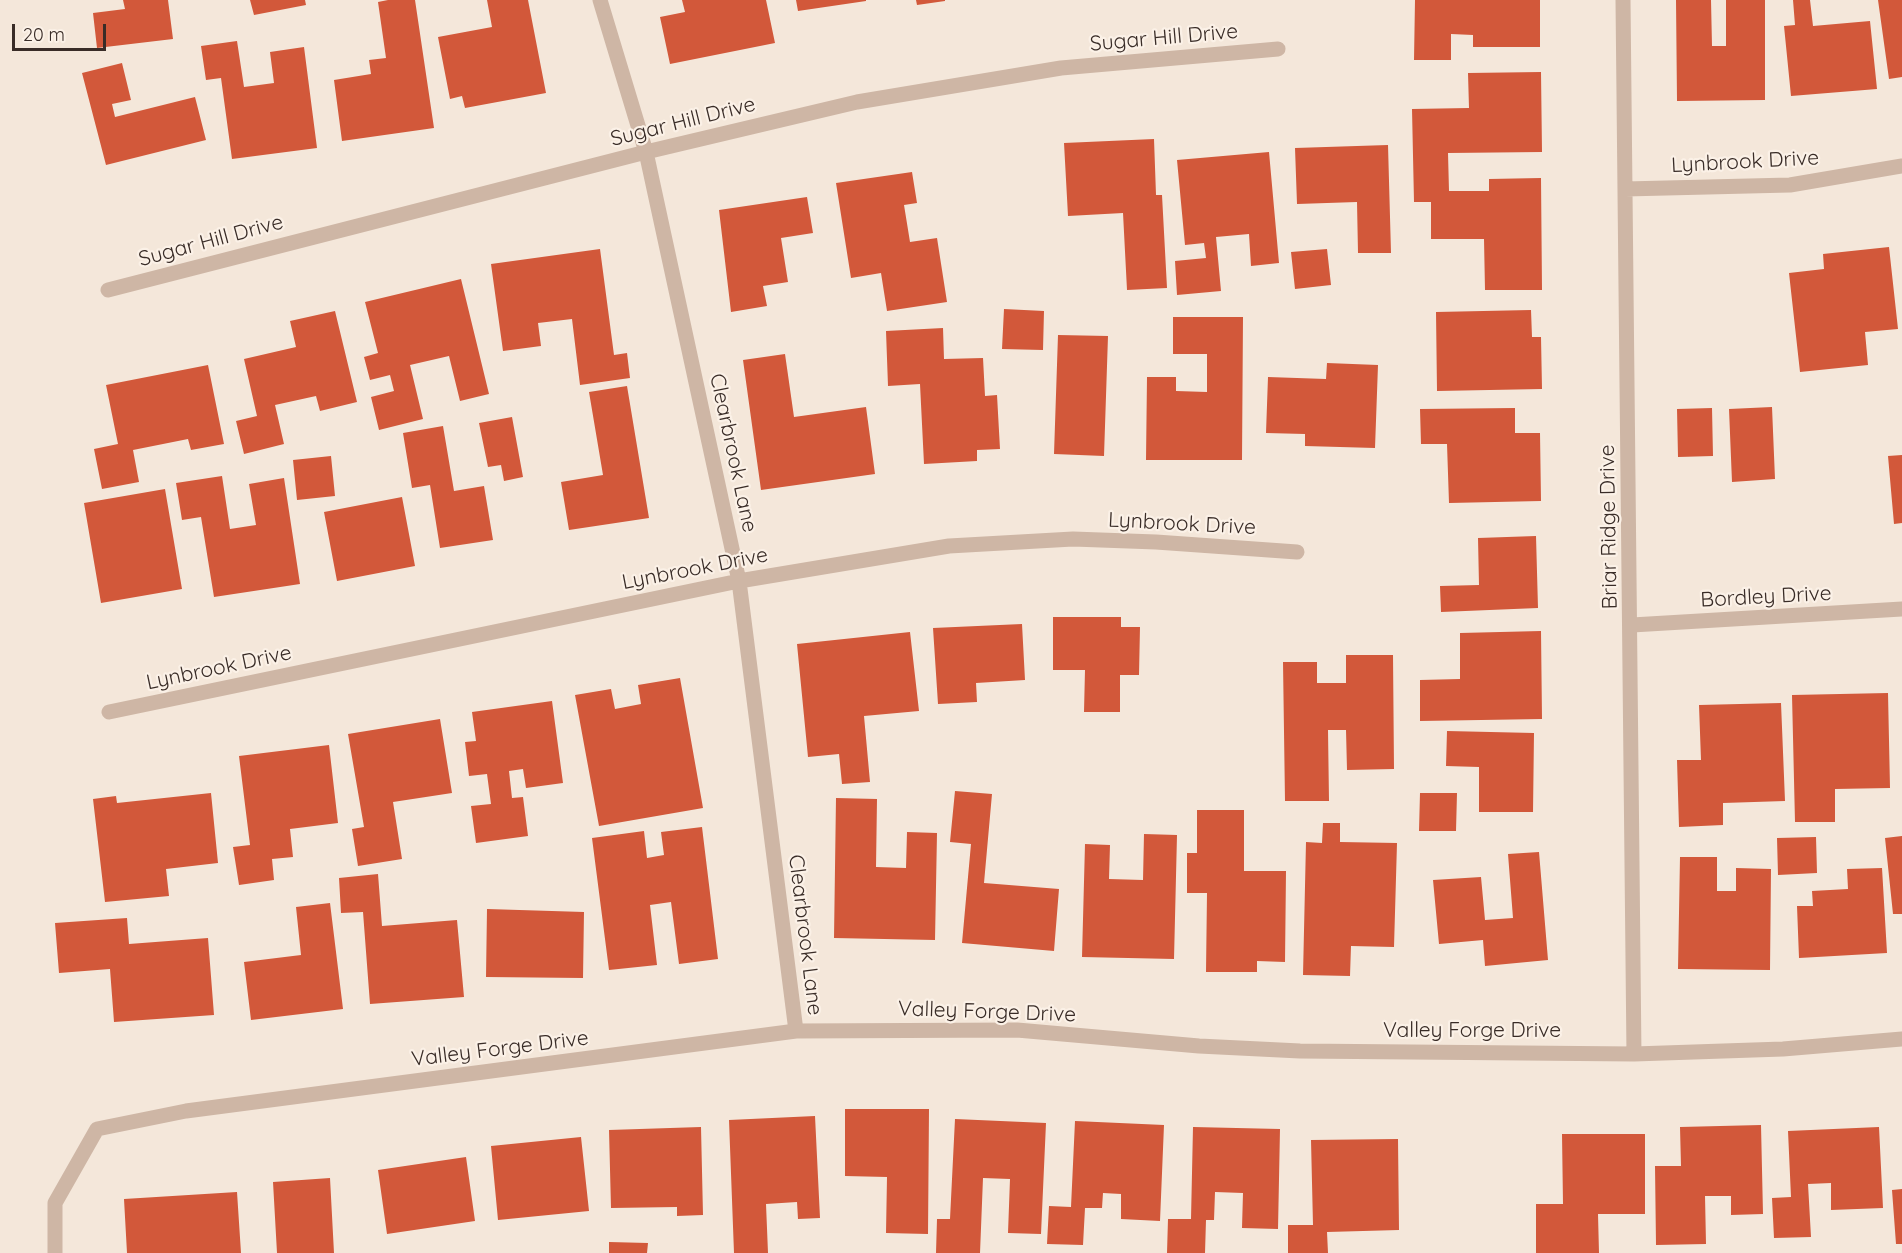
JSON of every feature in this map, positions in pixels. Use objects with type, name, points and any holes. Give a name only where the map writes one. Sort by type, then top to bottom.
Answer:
[{"type":"street","name":"Clearbrook Lane","points":[[600,0],[646,152],[739,581],[796,1031]]},
{"type":"street","name":"Briar Ridge Drive","points":[[1623,0],[1632,625],[1634,1053]]},
{"type":"street","name":"Sugar Hill Drive","points":[[108,290],[646,152],[857,102],[1050,70],[1278,49]]},
{"type":"street","name":"Lynbrook Drive","points":[[1625,189],[1790,185],[1902,166]]},
{"type":"street","name":"Lynbrook Drive","points":[[109,712],[739,581],[949,546],[1073,539],[1156,542],[1297,552]]},
{"type":"street","name":"Bordley Drive","points":[[1632,625],[1902,609]]},
{"type":"street","name":"Valley Forge Drive","points":[[55,1253],[55,1203],[96,1129],[186,1111],[796,1031],[1017,1030],[1199,1046],[1300,1051],[1634,1053],[1783,1049],[1902,1039]]},
{"type":"building","points":[[123,0],[168,0],[173,39],[97,48],[93,13],[125,9]]},
{"type":"building","points":[[250,0],[305,0],[306,5],[254,15]]},
{"type":"building","points":[[415,0],[434,128],[342,141],[334,80],[371,74],[369,60],[386,58],[378,2]]},
{"type":"building","points":[[487,0],[528,0],[546,93],[465,108],[462,96],[450,99],[438,37],[492,27]]},
{"type":"building","points":[[682,0],[766,0],[775,43],[670,64],[660,17],[685,12]]},
{"type":"building","points":[[796,0],[866,0],[866,1],[798,11]]},
{"type":"building","points":[[916,0],[945,0],[945,1],[917,5]]},
{"type":"building","points":[[1415,0],[1540,0],[1540,47],[1473,47],[1473,35],[1451,34],[1451,60],[1414,60]]},
{"type":"building","points":[[1676,0],[1711,0],[1712,46],[1726,46],[1726,0],[1765,0],[1765,100],[1677,101]]},
{"type":"building","points":[[1793,0],[1810,0],[1813,26],[1870,21],[1877,89],[1791,96],[1784,26],[1795,25]]},
{"type":"building","points":[[1878,0],[1902,0],[1902,77],[1889,79]]},
{"type":"building","points":[[237,41],[244,87],[274,83],[270,52],[304,47],[317,148],[232,159],[221,78],[206,80],[201,46]]},
{"type":"building","points":[[122,63],[131,100],[112,104],[115,117],[195,97],[206,140],[106,165],[82,73]]},
{"type":"building","points":[[1541,72],[1542,152],[1448,153],[1449,191],[1489,191],[1489,179],[1541,178],[1542,290],[1485,290],[1484,239],[1431,239],[1431,202],[1414,202],[1412,109],[1469,108],[1468,73]]},
{"type":"building","points":[[1154,139],[1156,195],[1162,195],[1167,288],[1127,290],[1123,213],[1068,216],[1064,143]]},
{"type":"building","points":[[1388,145],[1391,253],[1358,253],[1357,202],[1297,204],[1295,148]]},
{"type":"building","points":[[1269,152],[1279,263],[1251,266],[1249,234],[1216,237],[1221,291],[1177,295],[1175,261],[1206,258],[1204,243],[1185,245],[1177,160]]},
{"type":"building","points":[[912,172],[917,203],[904,205],[910,242],[937,238],[947,302],[887,311],[881,273],[851,278],[836,183]]},
{"type":"building","points":[[807,197],[813,233],[781,238],[788,282],[763,286],[767,306],[731,312],[719,210]]},
{"type":"building","points":[[1889,247],[1898,329],[1865,332],[1868,365],[1800,372],[1789,273],[1824,269],[1823,254]]},
{"type":"building","points":[[600,249],[614,355],[627,353],[630,378],[580,385],[572,319],[538,323],[541,346],[503,351],[491,264]]},
{"type":"building","points":[[1327,249],[1331,285],[1295,289],[1291,252]]},
{"type":"building","points":[[461,279],[489,394],[460,401],[449,356],[410,365],[423,419],[379,430],[371,397],[394,391],[390,375],[370,380],[364,357],[378,353],[365,302]]},
{"type":"building","points":[[1004,309],[1044,311],[1043,350],[1002,349]]},
{"type":"building","points":[[1531,310],[1532,337],[1541,337],[1542,389],[1437,391],[1436,312]]},
{"type":"building","points":[[335,311],[357,402],[320,411],[316,396],[275,405],[284,444],[244,454],[236,421],[257,416],[244,359],[296,347],[290,321]]},
{"type":"building","points":[[1173,317],[1243,317],[1242,460],[1146,460],[1147,377],[1176,377],[1176,391],[1207,392],[1207,354],[1173,354]]},
{"type":"building","points":[[943,328],[944,359],[983,358],[985,396],[997,395],[1000,449],[977,450],[977,461],[924,464],[920,384],[888,386],[886,331]]},
{"type":"building","points":[[1058,335],[1108,336],[1104,456],[1054,454]]},
{"type":"building","points":[[785,354],[794,417],[866,407],[875,474],[761,490],[743,360]]},
{"type":"building","points":[[1327,363],[1378,365],[1375,448],[1305,446],[1305,434],[1266,433],[1268,377],[1326,379]]},
{"type":"building","points":[[208,365],[224,444],[191,450],[188,439],[133,450],[139,482],[102,489],[94,449],[118,444],[106,385]]},
{"type":"building","points":[[627,386],[649,518],[569,530],[561,482],[603,475],[589,392]]},
{"type":"building","points":[[1772,407],[1775,479],[1732,482],[1729,409]]},
{"type":"building","points":[[1515,408],[1515,433],[1540,433],[1541,501],[1449,503],[1447,444],[1421,444],[1420,409]]},
{"type":"building","points":[[1712,408],[1713,456],[1678,457],[1677,409]]},
{"type":"building","points":[[512,417],[523,477],[504,481],[501,465],[488,467],[479,423]]},
{"type":"building","points":[[443,426],[454,491],[484,486],[493,540],[440,548],[430,485],[412,488],[403,433]]},
{"type":"building","points":[[1902,455],[1902,523],[1894,524],[1888,456]]},
{"type":"building","points":[[331,456],[335,496],[297,500],[293,460]]},
{"type":"building","points":[[222,476],[230,529],[256,525],[249,484],[284,478],[300,584],[214,597],[201,517],[182,520],[176,483]]},
{"type":"building","points":[[165,489],[182,589],[101,603],[84,503]]},
{"type":"building","points":[[402,497],[415,566],[337,581],[324,512]]},
{"type":"building","points":[[1536,536],[1538,608],[1441,612],[1440,586],[1479,585],[1478,538]]},
{"type":"building","points":[[1053,617],[1121,617],[1121,627],[1140,627],[1139,675],[1120,675],[1120,712],[1084,712],[1085,670],[1053,670]]},
{"type":"building","points":[[1022,624],[1025,680],[976,683],[977,702],[938,704],[933,628]]},
{"type":"building","points":[[1541,631],[1542,719],[1420,721],[1420,680],[1460,679],[1460,633]]},
{"type":"building","points":[[910,632],[919,711],[864,716],[870,782],[842,784],[839,754],[808,757],[797,644]]},
{"type":"building","points":[[1346,655],[1393,655],[1394,769],[1347,770],[1346,730],[1328,730],[1329,801],[1285,801],[1283,662],[1317,662],[1317,683],[1346,683]]},
{"type":"building","points":[[680,678],[703,808],[599,826],[575,695],[611,689],[615,709],[641,704],[638,685]]},
{"type":"building","points":[[1888,693],[1890,788],[1835,789],[1835,822],[1795,822],[1792,695]]},
{"type":"building","points":[[552,701],[563,783],[526,788],[523,769],[509,771],[512,798],[523,797],[528,836],[476,843],[471,806],[491,804],[487,774],[469,776],[465,742],[476,741],[472,712]]},
{"type":"building","points":[[1781,703],[1785,801],[1723,803],[1723,825],[1679,827],[1677,760],[1701,760],[1699,705]]},
{"type":"building","points":[[440,719],[452,793],[393,802],[402,859],[358,866],[352,829],[364,827],[348,734]]},
{"type":"building","points":[[1447,731],[1534,733],[1533,812],[1479,812],[1479,767],[1446,766]]},
{"type":"building","points":[[329,745],[338,823],[290,829],[293,857],[272,859],[274,880],[239,885],[233,847],[250,845],[239,756]]},
{"type":"building","points":[[955,791],[992,794],[984,883],[1059,889],[1054,951],[962,943],[971,844],[950,842]]},
{"type":"building","points":[[211,793],[218,863],[166,869],[169,896],[105,902],[93,799],[116,796],[117,803]]},
{"type":"building","points":[[1420,793],[1457,793],[1456,831],[1419,831]]},
{"type":"building","points":[[836,798],[877,799],[876,867],[906,868],[907,832],[937,833],[935,940],[834,938]]},
{"type":"building","points":[[1197,810],[1244,810],[1244,871],[1286,871],[1285,962],[1257,961],[1257,972],[1206,972],[1207,893],[1187,893],[1187,853],[1197,853]]},
{"type":"building","points":[[1323,823],[1340,823],[1340,842],[1397,843],[1394,947],[1351,946],[1350,976],[1303,975],[1306,842],[1322,843]]},
{"type":"building","points":[[702,827],[718,959],[679,964],[671,902],[650,905],[657,965],[609,970],[592,838],[644,831],[647,858],[664,855],[661,832]]},
{"type":"building","points":[[1144,834],[1177,835],[1174,959],[1082,957],[1085,844],[1110,845],[1109,879],[1143,880]]},
{"type":"building","points":[[1902,836],[1902,914],[1893,914],[1885,838]]},
{"type":"building","points":[[1816,837],[1817,873],[1778,875],[1777,838]]},
{"type":"building","points":[[1539,852],[1548,960],[1485,966],[1483,940],[1439,944],[1433,880],[1481,877],[1485,920],[1513,918],[1508,854]]},
{"type":"building","points":[[1680,857],[1717,857],[1717,891],[1736,891],[1736,868],[1771,869],[1770,970],[1678,969]]},
{"type":"building","points":[[1882,868],[1887,953],[1799,958],[1797,906],[1813,906],[1812,891],[1848,889],[1847,869]]},
{"type":"building","points":[[378,874],[382,926],[457,920],[464,997],[370,1004],[363,912],[341,913],[339,878]]},
{"type":"building","points":[[330,903],[343,1009],[251,1020],[244,962],[301,955],[296,907]]},
{"type":"building","points":[[487,909],[584,912],[583,978],[486,977]]},
{"type":"building","points":[[127,918],[129,944],[208,938],[214,1015],[114,1022],[110,969],[59,973],[55,923]]},
{"type":"building","points":[[845,1109],[929,1109],[928,1234],[886,1233],[887,1177],[845,1176]]},
{"type":"building","points":[[815,1116],[820,1218],[798,1219],[797,1202],[766,1204],[768,1253],[734,1253],[729,1120]]},
{"type":"building","points":[[955,1119],[1046,1123],[1041,1234],[1008,1233],[1010,1179],[983,1178],[980,1253],[936,1253],[937,1219],[950,1219]]},
{"type":"building","points":[[1075,1121],[1164,1125],[1160,1221],[1121,1219],[1121,1194],[1103,1193],[1102,1208],[1085,1208],[1083,1245],[1047,1244],[1049,1206],[1071,1207]]},
{"type":"building","points":[[1761,1125],[1763,1214],[1731,1215],[1731,1196],[1705,1196],[1706,1244],[1656,1245],[1655,1166],[1681,1166],[1680,1127]]},
{"type":"building","points":[[701,1127],[703,1215],[677,1216],[677,1207],[611,1208],[609,1130]]},
{"type":"building","points":[[1193,1127],[1280,1129],[1278,1229],[1242,1228],[1243,1193],[1215,1192],[1214,1220],[1206,1220],[1205,1253],[1167,1253],[1168,1219],[1191,1219]]},
{"type":"building","points":[[1879,1127],[1883,1208],[1831,1210],[1831,1183],[1808,1184],[1811,1237],[1774,1238],[1772,1198],[1791,1197],[1788,1131]]},
{"type":"building","points":[[1562,1134],[1645,1134],[1645,1214],[1598,1214],[1599,1253],[1536,1253],[1536,1204],[1563,1204]]},
{"type":"building","points":[[581,1137],[589,1211],[498,1220],[491,1146]]},
{"type":"building","points":[[1398,1139],[1399,1230],[1327,1232],[1328,1253],[1288,1253],[1288,1225],[1313,1225],[1311,1140]]},
{"type":"building","points":[[466,1157],[475,1221],[387,1234],[378,1170]]},
{"type":"building","points":[[330,1178],[334,1253],[277,1253],[273,1182]]},
{"type":"building","points":[[1902,1189],[1902,1244],[1896,1244],[1892,1190]]},
{"type":"building","points":[[237,1192],[241,1253],[127,1253],[124,1199]]},
{"type":"building","points":[[609,1242],[648,1243],[647,1253],[609,1253]]}]
